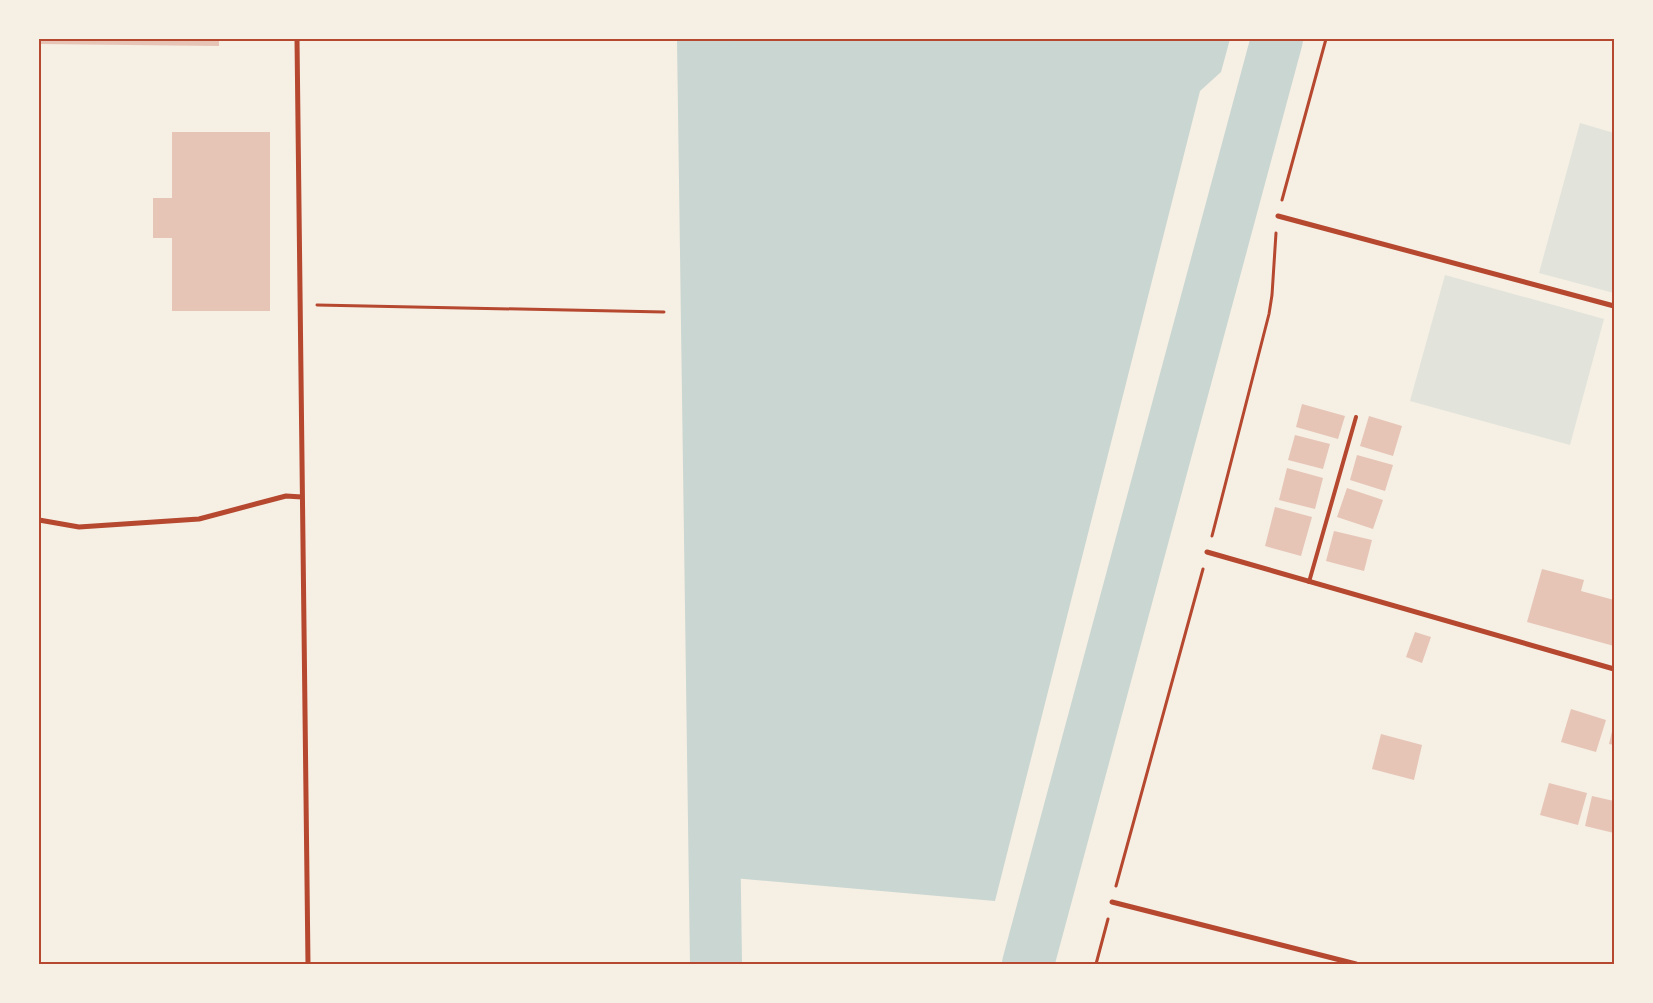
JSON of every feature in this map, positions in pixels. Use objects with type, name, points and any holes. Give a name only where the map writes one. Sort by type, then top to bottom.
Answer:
[{"type":"street","points":[[297,39],[308,964]]},
{"type":"street","points":[[1278,216],[1614,306]]},
{"type":"street","points":[[39,520],[79,527],[199,519],[286,496],[302,497]]},
{"type":"street","points":[[1208,552],[1614,669]]},
{"type":"street","points":[[1112,902],[1356,964]]},
{"type":"lane","points":[[1309,582],[1356,418]]},
{"type":"path","points":[[1096,964],[1208,552],[1269,314],[1278,216],[1326,39]]},
{"type":"path","points":[[299,305],[664,312]]},
{"type":"shaded area","points":[[718,39],[1230,39],[1221,72],[1200,91],[995,901],[733,878]]},
{"type":"shaded area","points":[[1580,123],[1614,133],[1614,293],[1539,273]]},
{"type":"shaded area","points":[[1445,275],[1604,319],[1570,445],[1410,401]]},
{"type":"building","points":[[39,39],[219,39],[219,46],[39,44]]},
{"type":"building","points":[[172,132],[270,132],[270,311],[172,311],[172,238],[153,238],[153,198],[172,198]]},
{"type":"building","points":[[1302,404],[1345,416],[1338,439],[1296,427]]},
{"type":"building","points":[[1369,416],[1402,426],[1393,456],[1360,446]]},
{"type":"building","points":[[1295,435],[1330,444],[1323,469],[1288,460]]},
{"type":"building","points":[[1357,455],[1393,465],[1385,491],[1350,480]]},
{"type":"building","points":[[1287,468],[1323,478],[1315,509],[1279,500]]},
{"type":"building","points":[[1347,488],[1383,500],[1373,529],[1337,517]]},
{"type":"building","points":[[1275,507],[1312,517],[1301,556],[1265,546]]},
{"type":"building","points":[[1334,531],[1372,540],[1364,571],[1326,561]]},
{"type":"building","points":[[1542,569],[1584,580],[1581,591],[1614,600],[1614,646],[1527,622]]},
{"type":"building","points":[[1415,632],[1431,637],[1422,663],[1406,657]]},
{"type":"building","points":[[1571,709],[1606,720],[1596,752],[1561,742]]},
{"type":"building","points":[[1614,723],[1614,745],[1609,744]]},
{"type":"building","points":[[1381,734],[1422,745],[1414,780],[1372,769]]},
{"type":"building","points":[[1549,783],[1587,793],[1578,825],[1540,815]]},
{"type":"building","points":[[1592,796],[1614,801],[1614,833],[1585,826]]},
{"type":"waterway","points":[[703,39],[716,964]]},
{"type":"waterway","points":[[1028,964],[1277,39]]}]
